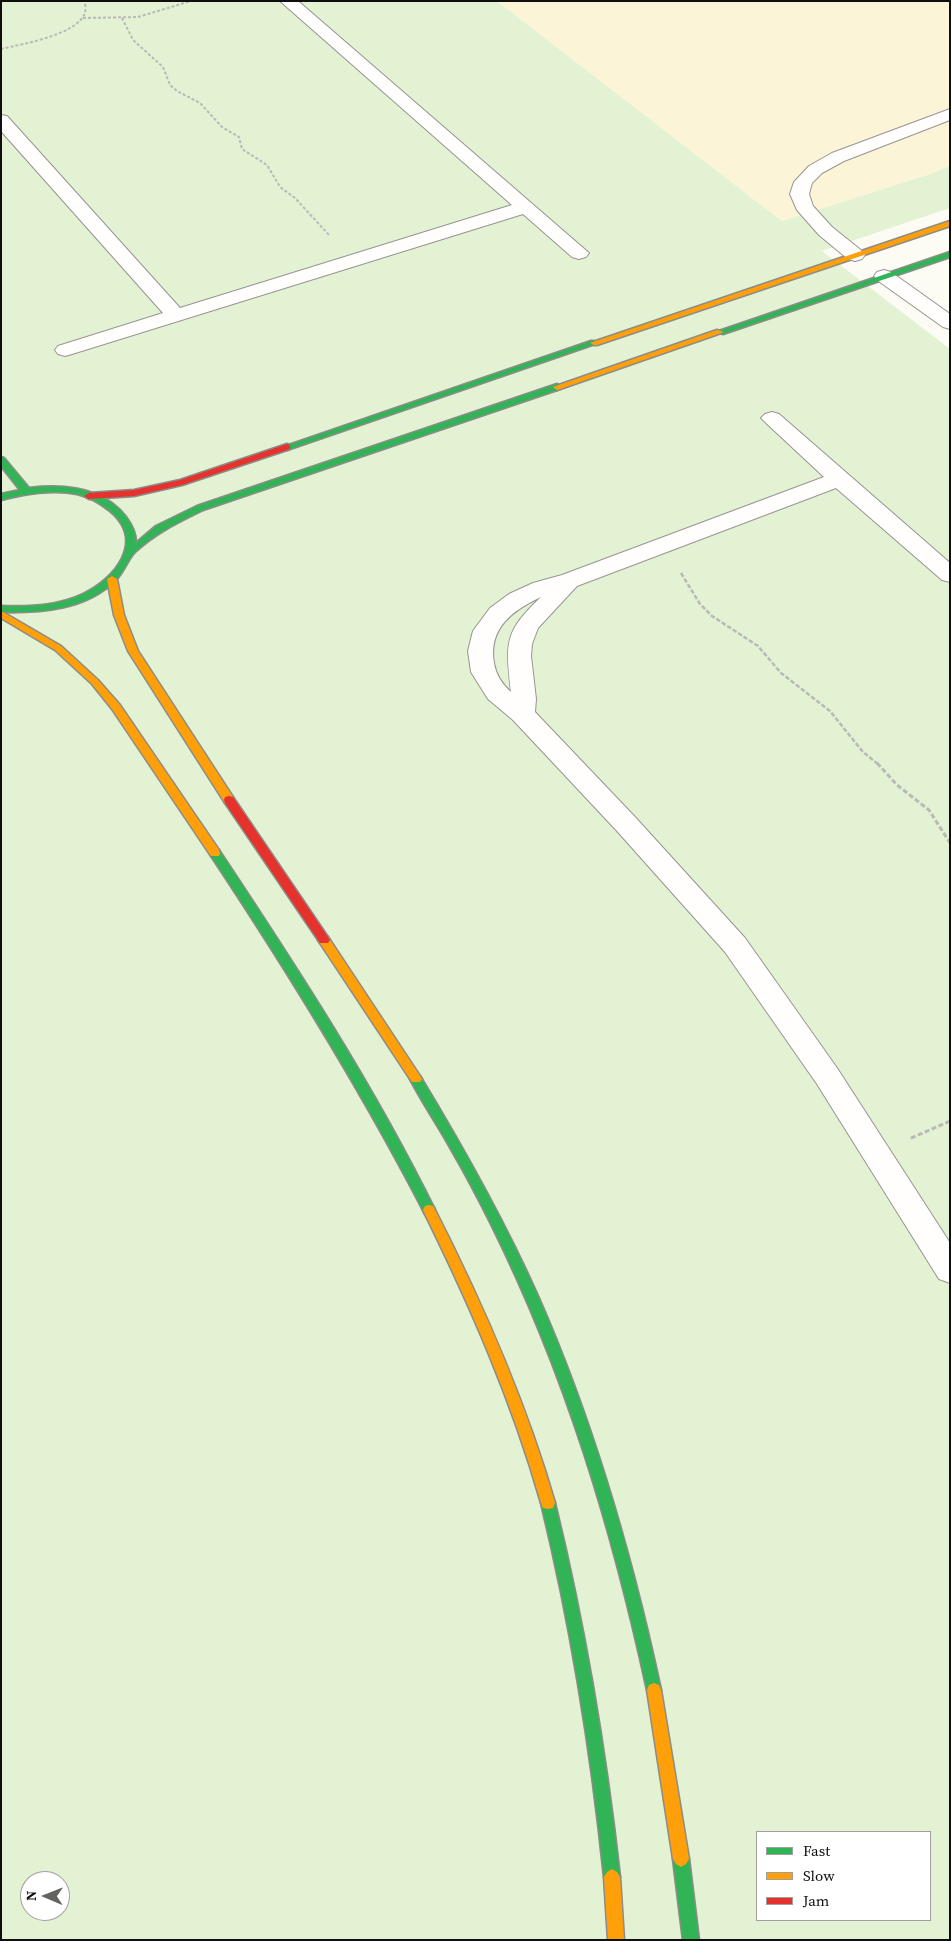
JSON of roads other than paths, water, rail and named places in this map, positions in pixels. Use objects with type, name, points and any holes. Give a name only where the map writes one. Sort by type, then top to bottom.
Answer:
[{"type":"street","points":[[288,1],[579,253]]},
{"type":"street","points":[[855,255],[814,222],[804,210],[799,197],[801,185],[808,174],[821,164],[838,156],[950,114]]},
{"type":"street","points":[[1,120],[176,316]]},
{"type":"street","points":[[65,350],[525,207]]},
{"type":"street","points":[[89,496],[134,493],[182,482],[950,223]]},
{"type":"street","points":[[130,552],[159,528],[200,508],[950,254]]},
{"type":"street","points":[[884,276],[950,323]]},
{"type":"street","points":[[772,418],[839,479],[950,574]]},
{"type":"street","points":[[1,460],[26,490]]},
{"type":"street","points":[[839,479],[569,581],[551,584],[520,597],[504,608],[492,620],[484,633],[479,648],[479,662],[484,677],[493,691],[522,714],[626,824],[735,945],[871,1143],[950,1270]]},
{"type":"street","points":[[1,497],[26,490],[56,490],[89,496],[106,503],[123,519],[128,525],[131,538],[130,552],[124,566],[112,579],[96,590],[77,600],[55,607],[32,610],[1,609]]},
{"type":"street","points":[[112,579],[119,615],[133,651],[421,1088],[477,1188],[530,1295],[568,1388],[602,1484],[632,1589],[658,1712],[677,1826],[691,1940]]},
{"type":"street","points":[[522,714],[525,701],[519,654],[522,637],[530,622],[563,590],[569,581]]},
{"type":"street","points":[[1,614],[58,648],[88,673],[116,707],[330,1031],[379,1116],[479,1313],[510,1389],[540,1476],[567,1578],[586,1669],[602,1778],[615,1908],[616,1940]]}]
